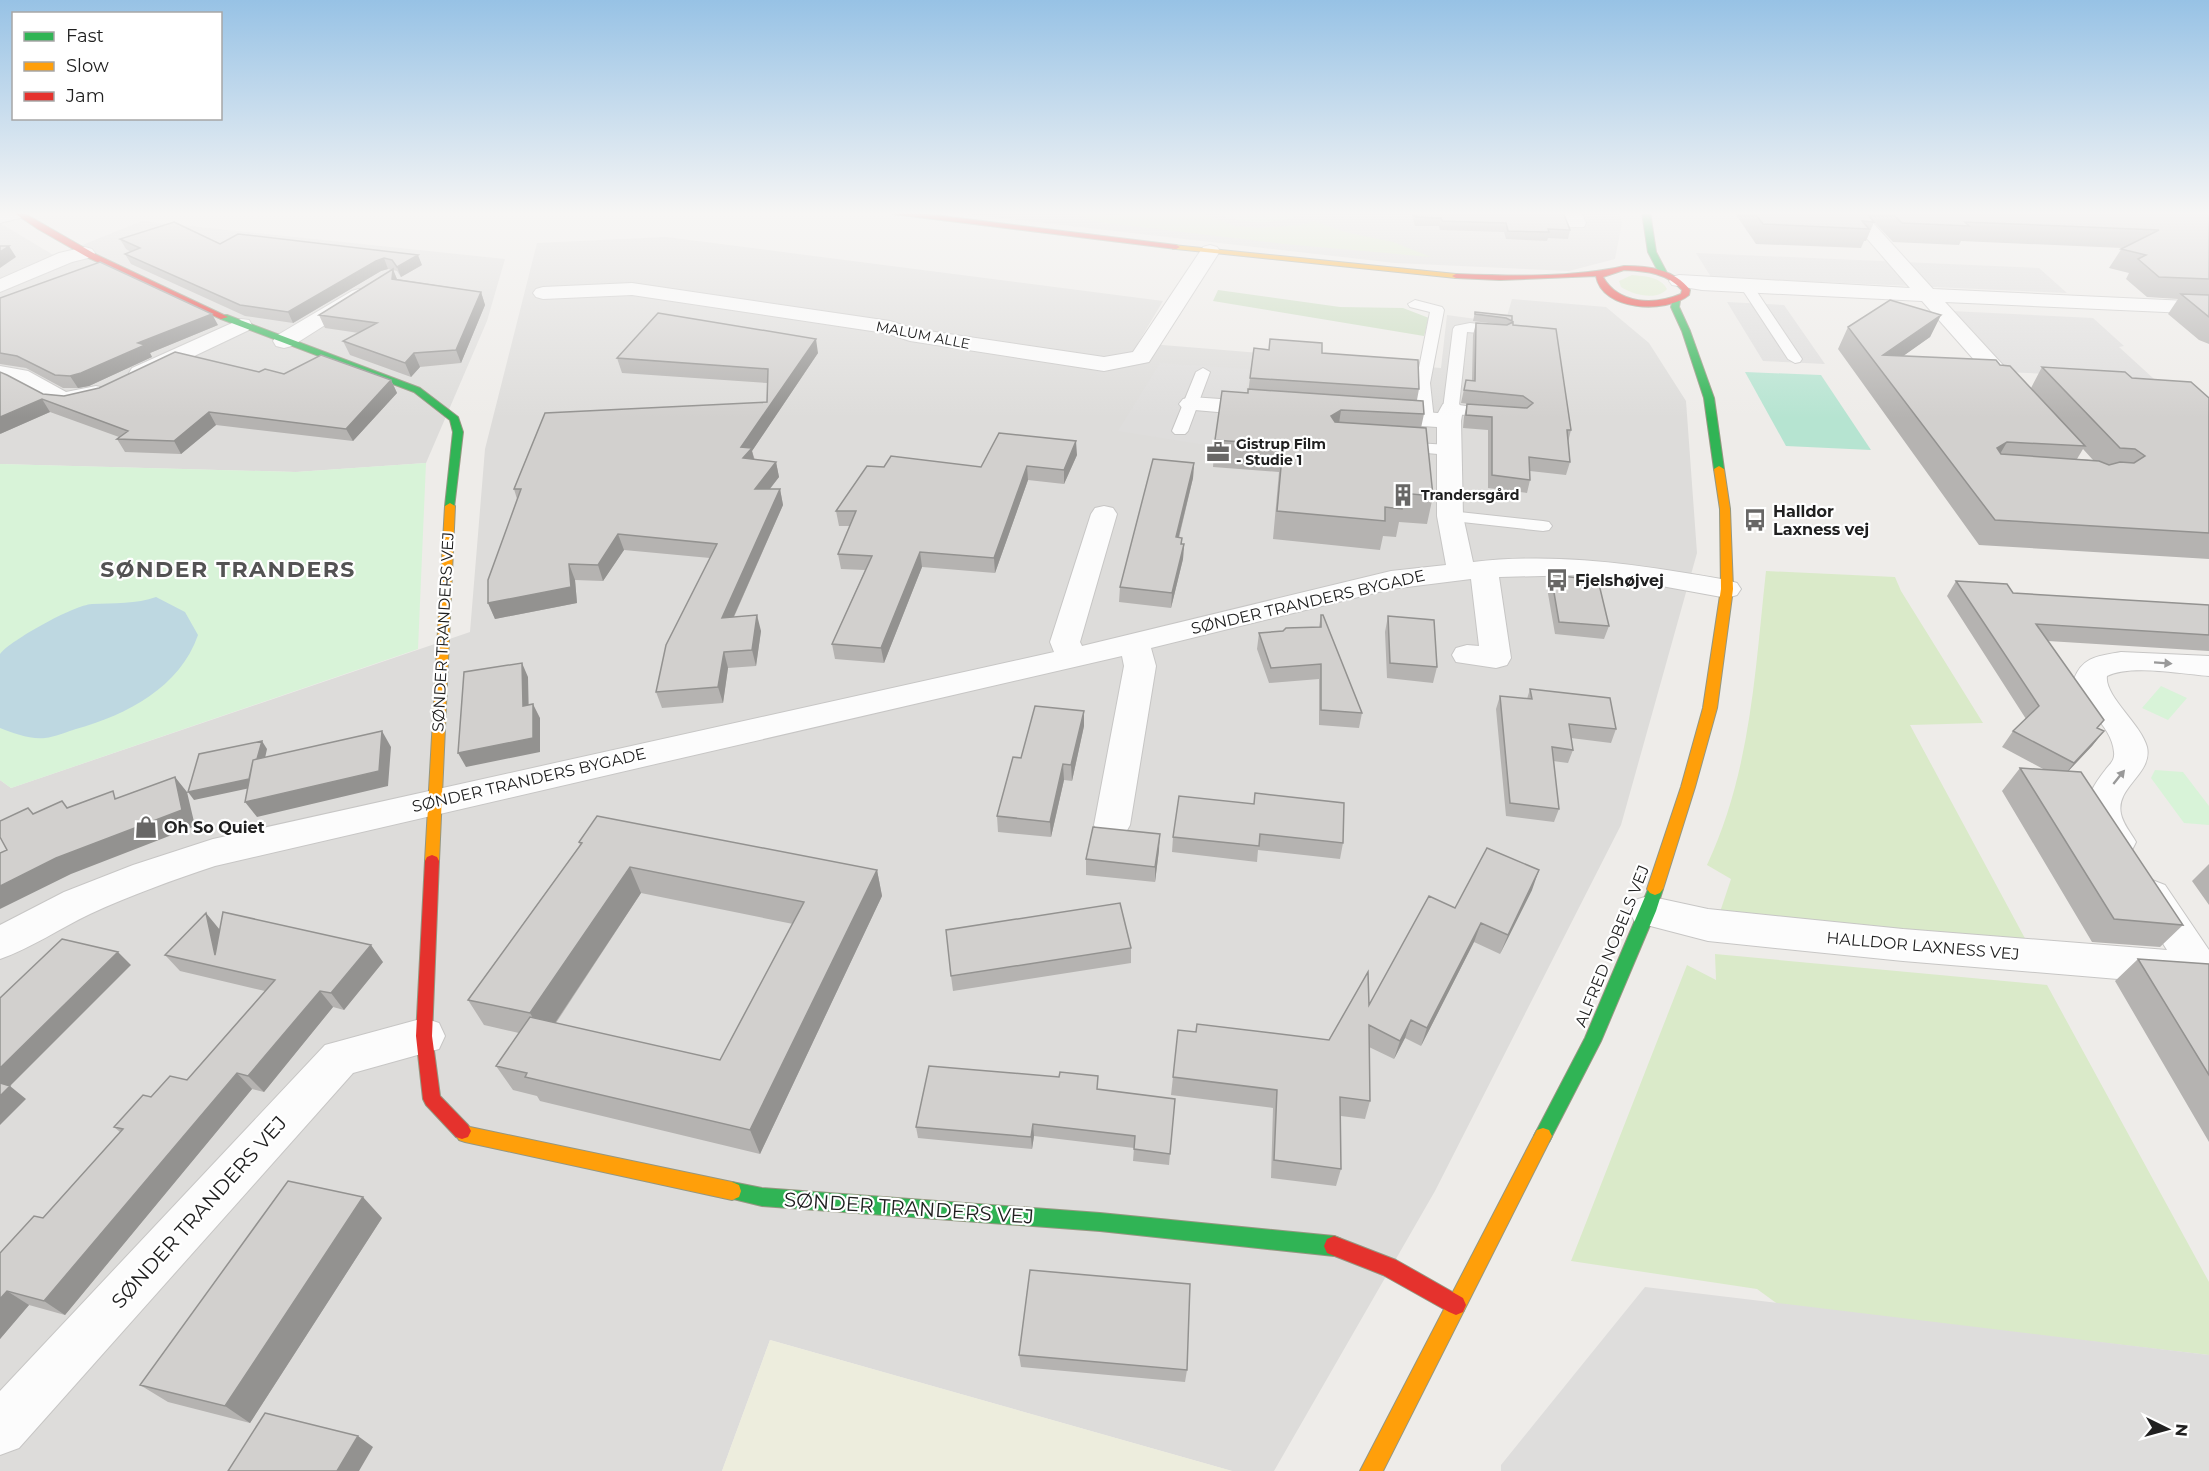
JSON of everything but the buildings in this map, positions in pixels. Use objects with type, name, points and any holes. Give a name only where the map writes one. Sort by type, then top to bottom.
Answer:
[{"type":"street","name":"SØNDER TRANDERS VEJ","points":[[145,281],[241,325],[417,390],[455,419],[458,432],[448,523],[424,1036],[432,1099],[465,1134],[762,1197],[1100,1222],[1335,1246],[1389,1267],[1456,1305]]},
{"type":"street","name":"MALUM ALLE","points":[[543,293],[632,289],[890,327],[910,335],[1104,364],[1141,357],[1191,281]]},
{"type":"street","points":[[1521,281],[1586,289],[1629,300],[1655,303],[1676,287]]},
{"type":"street","points":[[1599,281],[1612,294]]},
{"type":"street","points":[[1663,281],[1676,287],[1706,292],[1749,290],[2209,308]]},
{"type":"street","name":"ALFRED NOBELS VEJ","points":[[1371,1471],[1592,1041],[1648,911],[1688,788],[1710,708],[1727,588],[1725,509],[1709,398],[1675,307],[1676,287],[1670,281]]},
{"type":"street","points":[[1914,281],[2031,410]]},
{"type":"street","points":[[284,341],[379,283]]},
{"type":"street","points":[[1930,298],[2209,315]]},
{"type":"street","points":[[1629,300],[1653,319]]},
{"type":"street","points":[[0,374],[20,376],[61,399],[75,399],[98,393],[241,325]]},
{"type":"street","name":"ALFRED NOBELS VEJ","points":[[1676,339],[1693,355]]},
{"type":"street","points":[[1191,404],[1285,410]]},
{"type":"street","points":[[1356,415],[1442,417],[1449,450],[1450,516],[1472,570],[1496,658],[1467,655]]},
{"type":"street","points":[[1072,657],[1065,642],[1104,514]]},
{"type":"street","name":"SØNDER TRANDERS BYGADE","points":[[0,943],[77,903],[146,875],[202,857],[1072,657],[1391,580],[1472,570],[1531,566],[1581,567],[1645,574],[1727,588]]},
{"type":"street","points":[[1112,825],[1140,666],[1134,642]]},
{"type":"street","name":"HALLDOR LAXNESS VEJ","points":[[2206,974],[2103,815],[2101,803],[2105,794],[2129,765],[2131,756],[2128,740],[2099,699],[2090,680],[2091,672],[2097,666],[2118,662],[2209,666]]},
{"type":"street","name":"HALLDOR LAXNESS VEJ","points":[[1648,911],[1708,925],[2206,974]]},
{"type":"street","name":"SØNDER TRANDERS VEJ","points":[[0,1430],[340,1058],[424,1036]]},
{"type":"lane","points":[[1749,290],[1795,359]]},
{"type":"lane","points":[[1415,303],[1437,310],[1423,383],[1442,417]]},
{"type":"lane","points":[[1442,417],[1460,329],[1470,327],[1504,331]]},
{"type":"lane","points":[[1180,431],[1203,372]]},
{"type":"lane","points":[[1442,417],[1508,415]]},
{"type":"lane","points":[[1382,446],[1449,450]]},
{"type":"lane","points":[[1450,516],[1543,526]]},
{"type":"shaded area","points":[[0,281],[499,281],[487,321],[426,463],[296,472],[0,464]]},
{"type":"shaded area","points":[[527,281],[1005,281],[1163,301],[1138,343],[1441,368],[1447,315],[1505,323],[1512,299],[1606,307],[1649,343],[1686,401],[1697,553],[1621,825],[1435,1191],[1274,1471],[1232,1471],[770,1340],[722,1471],[0,1471],[0,780],[11,788],[470,632],[485,449]]},
{"type":"shaded area","points":[[1792,281],[2053,281],[2067,293]]},
{"type":"shaded area","points":[[1727,302],[1784,305],[1825,364],[1763,361]]},
{"type":"shaded area","points":[[1951,311],[2093,318],[2124,346],[2119,347],[2154,379],[2005,372]]},
{"type":"shaded area","points":[[1160,363],[1249,369],[1245,395],[1217,416],[1212,446],[1118,431]]},
{"type":"shaded area","points":[[1645,1287],[2209,1355],[2209,1471],[1501,1471],[1501,1465]]},
{"type":"green space","points":[[1619,281],[1658,281],[1667,289],[1657,295],[1645,295],[1621,287]]},
{"type":"green space","points":[[1218,290],[1340,307],[1403,308],[1429,318],[1424,336],[1213,301]]},
{"type":"green space","points":[[1745,372],[1821,375],[1871,450],[1786,446]]},
{"type":"green space","points":[[426,463],[418,649],[11,788],[0,780],[0,464],[296,472]]},
{"type":"green space","points":[[1766,571],[1895,577],[1901,591],[1983,723],[1910,725],[2028,944],[1718,918],[1731,879],[1707,865],[1722,829],[1742,757],[1754,683]]},
{"type":"green space","points":[[2161,686],[2187,698],[2168,720],[2142,708]]},
{"type":"green space","points":[[2155,770],[2183,772],[2209,806],[2209,825],[2184,823],[2151,778]]},
{"type":"green space","points":[[1715,954],[2047,985],[2209,1282],[2209,1355],[1779,1305],[1757,1289],[1571,1261],[1687,965],[1716,980]]},
{"type":"green space","points":[[770,1340],[1232,1471],[722,1471]]},
{"type":"water","points":[[156,597],[185,612],[198,635],[179,670],[165,684],[132,707],[114,716],[53,737],[28,737],[0,728],[0,654],[6,648],[43,624],[83,606],[133,602]]},
{"type":"traffic: fast","points":[[1676,301],[1675,307],[1686,331],[1709,398],[1719,469]]},
{"type":"traffic: fast","points":[[224,317],[417,390],[455,419],[458,432],[450,506]]},
{"type":"traffic: fast","points":[[1543,1136],[1592,1041],[1648,911],[1655,889]]},
{"type":"traffic: fast","points":[[732,1191],[762,1197],[1100,1222],[1334,1246]]},
{"type":"traffic: slow","points":[[1655,889],[1688,787],[1710,708],[1727,589],[1725,509],[1719,469]]},
{"type":"traffic: slow","points":[[432,861],[450,506]]},
{"type":"traffic: slow","points":[[462,1131],[465,1134],[732,1191]]},
{"type":"traffic: slow","points":[[1371,1471],[1543,1136]]},
{"type":"traffic: jam","points":[[143,281],[224,317]]},
{"type":"traffic: jam","points":[[1601,281],[1613,295],[1624,300],[1650,304],[1675,300],[1685,295],[1686,290],[1677,281]]},
{"type":"traffic: jam","points":[[432,861],[424,1036],[432,1099],[462,1131]]},
{"type":"traffic: jam","points":[[1334,1246],[1389,1267],[1456,1305]]},
{"type":"place","name":"Gistrup Film - Studie 1","points":[[1218,452]]},
{"type":"place","name":"Trandersgård","points":[[1403,495]]},
{"type":"place","name":"Halldor Laxness vej","points":[[1755,520]]},
{"type":"place","name":"Fjelshøjvej","points":[[1557,580]]},
{"type":"place","name":"Oh So Quiet","points":[[146,827]]},
{"type":"district","name":"SØNDER TRANDERS","points":[[228,569]]}]
